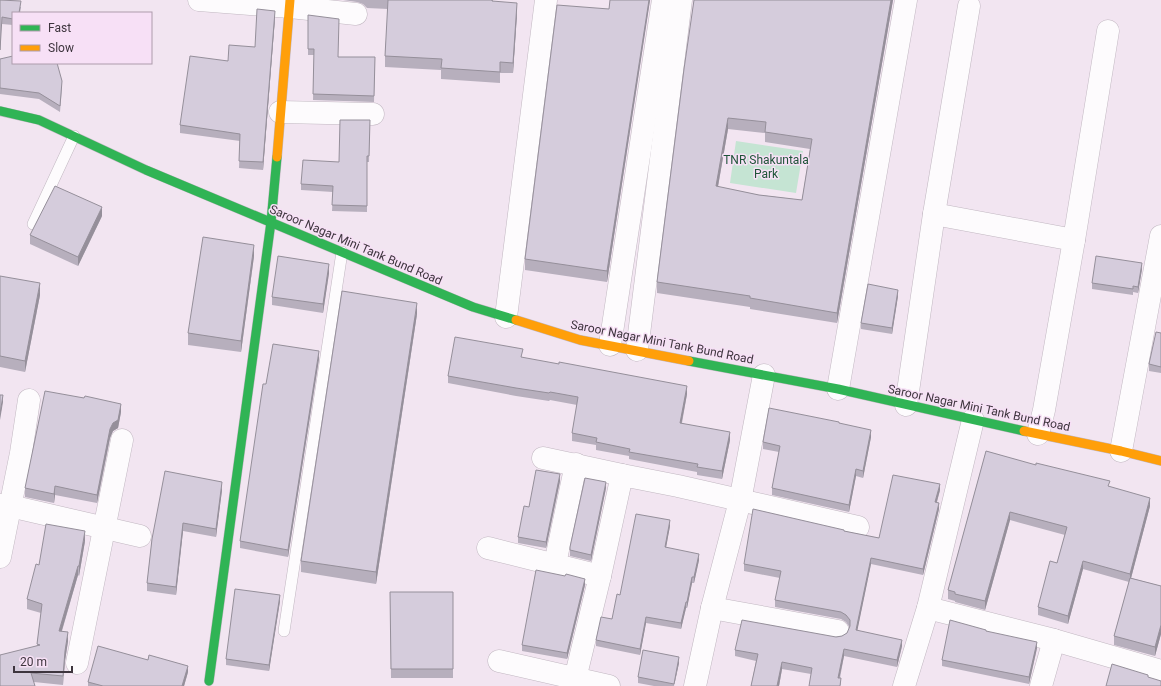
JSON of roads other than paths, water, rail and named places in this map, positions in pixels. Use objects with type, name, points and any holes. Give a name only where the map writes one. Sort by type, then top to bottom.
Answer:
[{"type":"main road","points":[[210,681],[271,222],[290,3]]},
{"type":"main road","name":"Saroor Nagar Mini Tank Bund Road","points":[[0,111],[39,120],[146,170],[473,307],[580,340],[838,389],[973,420],[1121,450],[1161,461]]},
{"type":"street","points":[[199,0],[290,3],[356,14]]},
{"type":"street","points":[[506,317],[546,0]]},
{"type":"street","points":[[610,346],[663,0]]},
{"type":"street","points":[[637,350],[681,0]]},
{"type":"street","points":[[838,389],[906,0]]},
{"type":"street","points":[[906,405],[934,214],[969,6]]},
{"type":"street","points":[[1038,434],[1044,410],[1074,240],[1108,31]]},
{"type":"street","points":[[280,112],[373,114]]},
{"type":"street","points":[[934,214],[1074,240]]},
{"type":"street","points":[[1121,450],[1154,312],[1161,236]]},
{"type":"street","points":[[696,686],[712,608],[740,501],[764,375]]},
{"type":"street","points":[[0,557],[5,506],[21,453],[29,400]]},
{"type":"street","points":[[904,686],[928,608],[973,420]]},
{"type":"street","points":[[77,663],[122,440]]},
{"type":"street","points":[[543,458],[576,464],[622,476],[678,486],[858,527]]},
{"type":"street","points":[[555,564],[576,464]]},
{"type":"street","points":[[575,679],[622,476]]},
{"type":"street","points":[[5,506],[140,536]]},
{"type":"street","points":[[488,548],[600,576]]},
{"type":"street","points":[[712,608],[838,631]]},
{"type":"street","points":[[928,608],[1054,640],[1161,671]]},
{"type":"street","points":[[1041,686],[1054,640]]},
{"type":"street","points":[[499,660],[609,686]]},
{"type":"lane","points":[[33,224],[74,136]]},
{"type":"lane","points":[[284,631],[342,252]]},
{"type":"park label","name":"TNR Shakuntala Park","points":[[766,167]]}]
